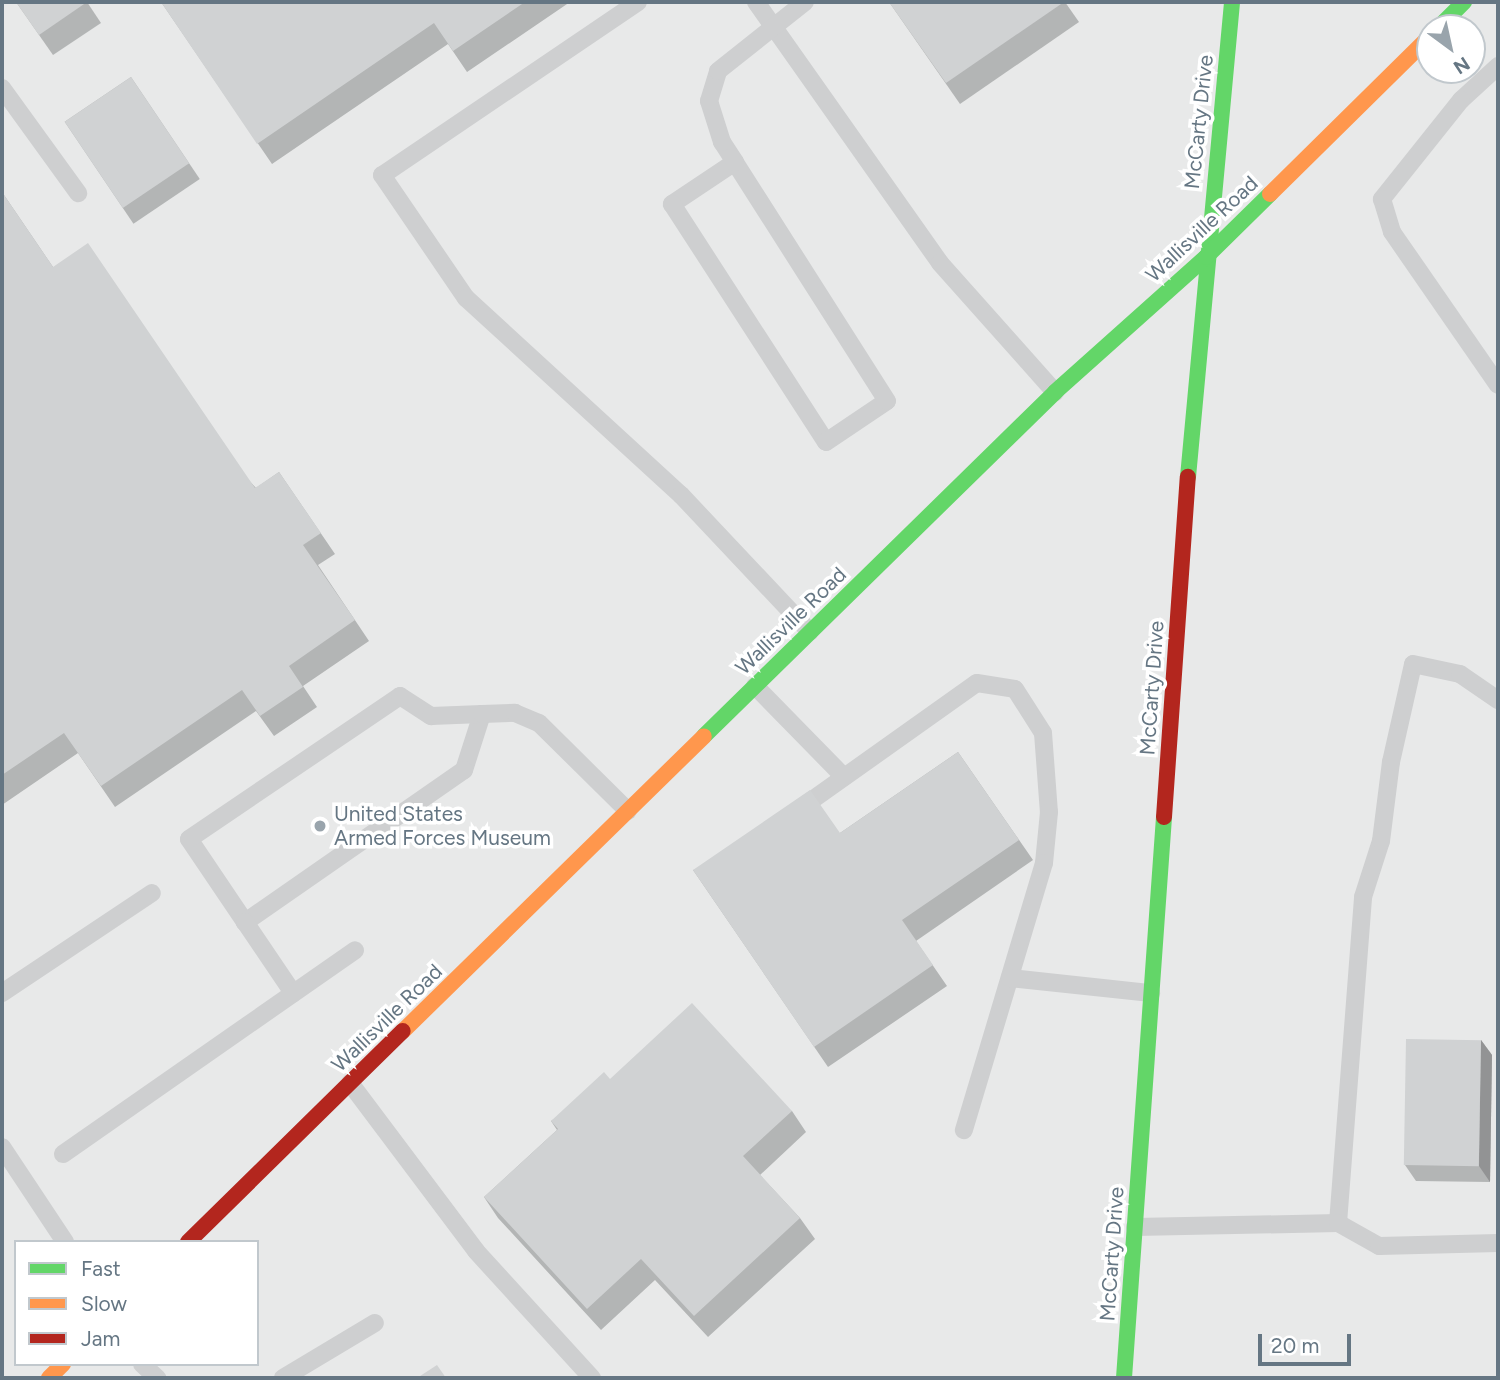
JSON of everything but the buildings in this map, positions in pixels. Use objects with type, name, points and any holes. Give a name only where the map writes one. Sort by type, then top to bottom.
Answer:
[{"type":"main road","name":"McCarty Drive","points":[[1124,1378],[1206,257],[1232,2]]},
{"type":"main road","name":"Wallisville Road","points":[[190,1240],[1055,392],[1206,257],[1416,50]]},
{"type":"lane","points":[[638,2],[382,175],[466,298],[681,495],[810,632]]},
{"type":"lane","points":[[756,2],[940,263],[1055,392]]},
{"type":"lane","points":[[735,162],[671,204],[826,442],[887,401],[735,162],[722,142],[709,101],[718,71],[805,2]]},
{"type":"lane","points":[[1498,66],[1461,100],[1382,199],[1392,232],[1498,385]]},
{"type":"lane","points":[[2,88],[78,193]]},
{"type":"lane","points":[[1338,1223],[1363,897],[1381,841],[1391,762],[1413,664],[1460,674],[1498,700]]},
{"type":"lane","points":[[780,822],[977,683],[1015,689],[1043,733],[1049,812],[1044,863],[964,1130]]},
{"type":"lane","points":[[755,686],[844,777]]},
{"type":"lane","points":[[293,993],[189,839],[400,696],[430,716],[515,713],[539,723],[628,811]]},
{"type":"lane","points":[[245,922],[464,770],[482,714]]},
{"type":"lane","points":[[2,993],[152,893]]},
{"type":"lane","points":[[63,1154],[355,950]]},
{"type":"lane","points":[[1010,978],[1151,993]]},
{"type":"lane","points":[[350,1083],[476,1251],[592,1378]]},
{"type":"lane","points":[[2,1147],[64,1240]]},
{"type":"lane","points":[[1135,1227],[1338,1223],[1379,1246],[1498,1243]]},
{"type":"lane","points":[[283,1378],[375,1324]]},
{"type":"lane","points":[[144,1366],[157,1378]]},
{"type":"shaded area","points":[[2,2],[1498,2],[1498,1378],[2,1378]]},
{"type":"traffic: fast","points":[[1188,477],[1232,2]]},
{"type":"traffic: fast","points":[[1452,14],[1464,2]]},
{"type":"traffic: fast","points":[[704,736],[1055,392],[1206,257],[1270,194]]},
{"type":"traffic: fast","points":[[1124,1378],[1164,817]]},
{"type":"traffic: slow","points":[[1270,194],[1416,50]]},
{"type":"traffic: slow","points":[[403,1031],[704,736]]},
{"type":"traffic: slow","points":[[49,1378],[61,1366]]},
{"type":"traffic: jam","points":[[1164,817],[1188,477]]},
{"type":"traffic: jam","points":[[190,1240],[403,1031]]},
{"type":"place","name":"United States Armed Forces Museum","points":[[320,826]]}]
